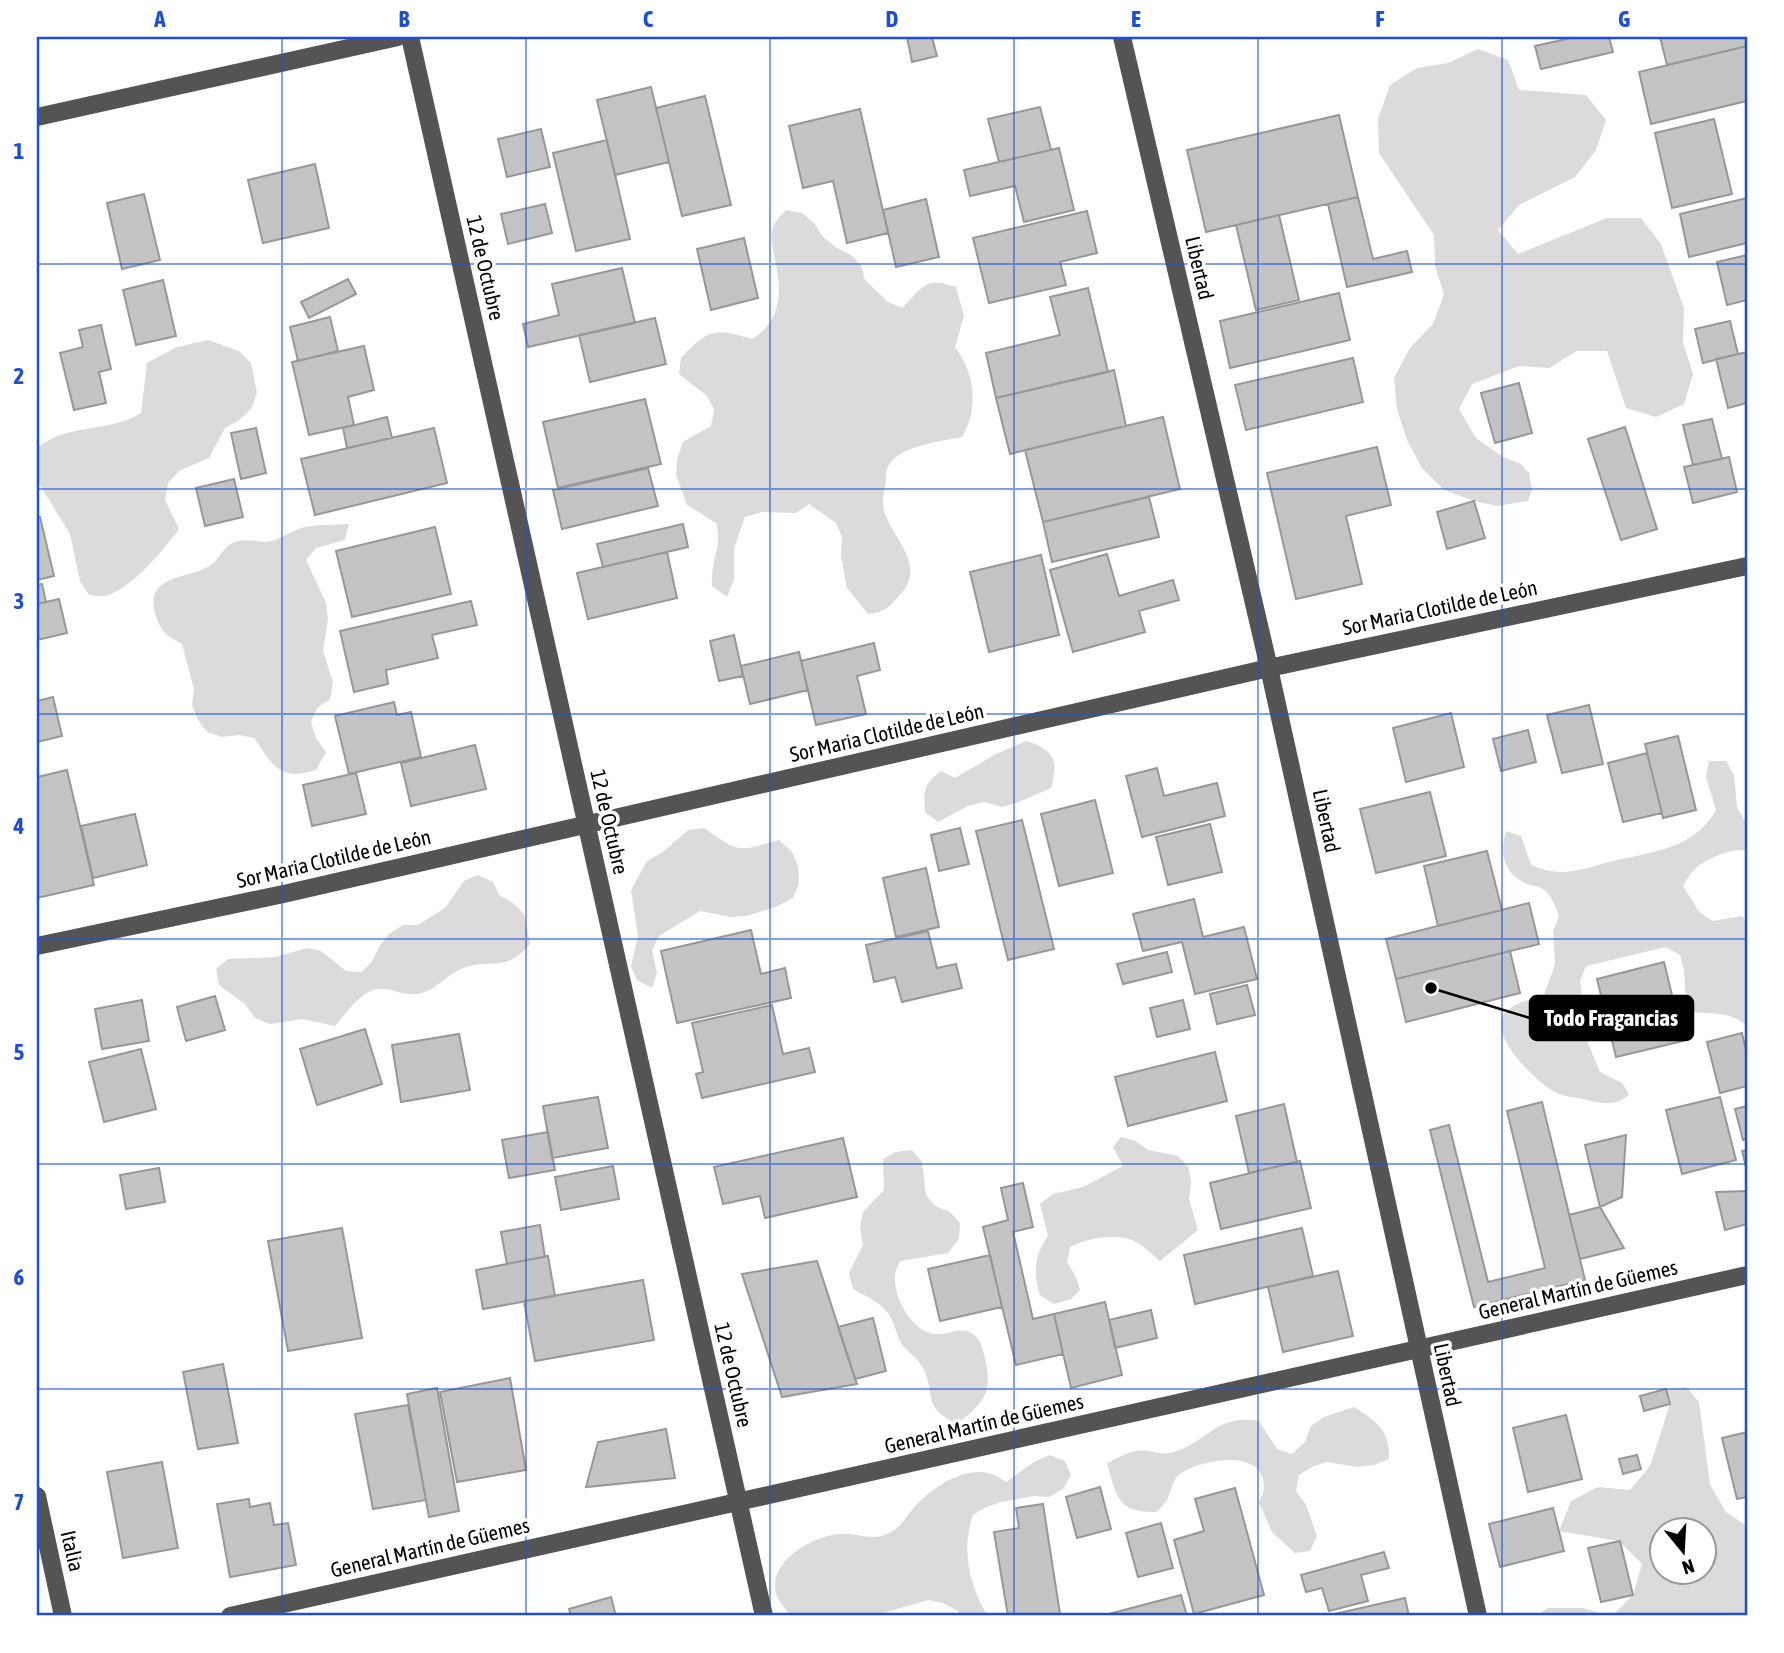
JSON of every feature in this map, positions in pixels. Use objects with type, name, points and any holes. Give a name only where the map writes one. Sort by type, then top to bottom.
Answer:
[{"type":"street","points":[[37,117],[398,37]]},
{"type":"street","name":"12 de Octubre","points":[[410,37],[764,1616]]},
{"type":"street","name":"Libertad","points":[[1122,37],[1269,668],[1478,1616]]},
{"type":"street","name":"Sor Maria Clotilde de León","points":[[37,946],[288,893],[1269,668],[1747,566]]},
{"type":"street","name":"General Martín de Güemes","points":[[230,1616],[1747,1275]]},
{"type":"street","name":"Italia","points":[[37,1496],[64,1616]]},
{"type":"shaded area","points":[[1478,49],[1508,60],[1519,90],[1586,95],[1606,120],[1596,150],[1575,177],[1519,205],[1498,230],[1518,254],[1607,218],[1641,218],[1661,244],[1684,308],[1683,343],[1693,374],[1684,404],[1656,417],[1626,408],[1607,351],[1577,351],[1549,368],[1519,366],[1472,384],[1459,409],[1476,438],[1503,457],[1521,464],[1529,473],[1532,490],[1528,501],[1498,506],[1444,490],[1422,468],[1407,440],[1397,409],[1394,378],[1410,348],[1433,324],[1444,294],[1435,266],[1434,235],[1379,153],[1378,119],[1390,85],[1417,68],[1448,63]]},
{"type":"shaded area","points":[[786,210],[802,213],[814,223],[823,237],[851,255],[861,265],[865,280],[888,302],[902,308],[925,286],[931,283],[946,284],[956,287],[964,316],[955,347],[967,368],[970,380],[973,403],[971,415],[962,437],[911,449],[893,459],[888,466],[884,510],[907,555],[910,575],[907,586],[899,596],[878,612],[868,614],[847,588],[841,556],[842,537],[836,523],[809,504],[796,513],[762,512],[745,517],[734,548],[734,580],[727,597],[712,586],[718,539],[716,523],[687,505],[676,475],[677,459],[683,442],[711,426],[714,409],[707,396],[679,374],[681,358],[706,336],[721,332],[753,339],[770,322],[779,294],[772,232],[777,220]]},
{"type":"shaded area","points":[[208,340],[239,351],[251,363],[257,393],[251,409],[225,428],[209,458],[179,471],[168,483],[165,500],[179,529],[156,557],[136,577],[115,592],[103,596],[89,595],[80,581],[70,534],[37,480],[37,448],[61,435],[115,423],[141,413],[147,363],[177,347]]},
{"type":"shaded area","points":[[349,524],[345,540],[316,548],[306,560],[326,603],[328,619],[323,651],[333,682],[330,699],[317,708],[311,722],[316,738],[326,752],[316,770],[293,774],[278,769],[254,738],[239,735],[222,737],[207,732],[192,705],[194,689],[182,644],[162,629],[155,614],[154,600],[163,584],[204,569],[235,542],[272,541],[301,528]]},
{"type":"shaded area","points":[[1026,741],[1043,748],[1052,757],[1054,770],[1051,788],[1002,807],[984,802],[968,806],[938,822],[925,812],[926,788],[941,771],[955,778],[996,754]]},
{"type":"shaded area","points":[[1709,761],[1726,761],[1734,775],[1737,807],[1744,820],[1747,819],[1747,851],[1726,852],[1711,858],[1693,871],[1683,886],[1700,913],[1713,921],[1742,916],[1747,922],[1747,1027],[1729,1016],[1694,1012],[1686,1003],[1684,970],[1680,955],[1666,947],[1586,966],[1580,981],[1588,1043],[1600,1072],[1622,1083],[1629,1094],[1618,1102],[1605,1103],[1557,1093],[1519,1061],[1504,1038],[1501,1027],[1502,1018],[1509,1009],[1544,995],[1555,964],[1553,931],[1559,916],[1553,900],[1545,891],[1518,879],[1508,868],[1503,847],[1506,831],[1521,836],[1531,865],[1561,872],[1670,847],[1696,834],[1716,810],[1706,777]]},
{"type":"shaded area","points":[[704,828],[739,848],[779,840],[792,852],[798,866],[799,883],[793,898],[778,906],[746,916],[731,917],[700,911],[659,936],[652,950],[657,973],[652,988],[637,980],[631,966],[638,936],[631,890],[647,861],[663,852],[688,830]]},
{"type":"shaded area","points":[[478,875],[493,882],[499,895],[513,903],[524,914],[530,944],[512,959],[467,967],[422,993],[410,994],[387,989],[369,992],[359,998],[335,1026],[302,1019],[270,1024],[255,1018],[245,1004],[219,985],[216,969],[228,959],[276,957],[307,948],[321,951],[346,971],[362,972],[389,934],[403,925],[418,925],[445,908],[464,881]]},
{"type":"shaded area","points":[[1121,1137],[1135,1141],[1148,1150],[1178,1156],[1189,1168],[1189,1199],[1198,1230],[1160,1261],[1139,1244],[1125,1238],[1101,1238],[1070,1247],[1067,1262],[1080,1290],[1071,1299],[1054,1304],[1040,1295],[1036,1279],[1037,1257],[1048,1236],[1040,1204],[1053,1194],[1083,1187],[1123,1166],[1113,1147]]},
{"type":"shaded area","points":[[912,1150],[922,1162],[926,1195],[935,1206],[950,1212],[960,1223],[959,1239],[948,1253],[900,1261],[895,1274],[897,1294],[912,1321],[927,1332],[939,1334],[967,1331],[973,1334],[981,1345],[988,1375],[981,1401],[956,1424],[938,1412],[934,1406],[923,1368],[902,1344],[888,1313],[853,1289],[849,1273],[863,1245],[860,1228],[863,1212],[884,1190],[883,1159],[896,1152]]},
{"type":"shaded area","points":[[1686,1387],[1699,1402],[1710,1485],[1726,1512],[1747,1526],[1747,1616],[1612,1616],[1633,1595],[1642,1564],[1619,1541],[1559,1531],[1571,1501],[1598,1487],[1630,1490],[1650,1466],[1670,1404],[1666,1389]]},
{"type":"shaded area","points":[[1354,1407],[1380,1428],[1387,1441],[1389,1459],[1358,1467],[1326,1462],[1299,1475],[1296,1491],[1306,1505],[1317,1536],[1310,1551],[1295,1553],[1272,1532],[1259,1503],[1264,1488],[1262,1475],[1255,1467],[1244,1462],[1232,1460],[1205,1463],[1183,1472],[1174,1481],[1166,1502],[1156,1512],[1143,1512],[1126,1506],[1113,1485],[1107,1463],[1125,1454],[1137,1451],[1170,1453],[1193,1444],[1221,1426],[1244,1420],[1259,1421],[1277,1449],[1292,1454],[1305,1442],[1311,1426],[1324,1417]]},
{"type":"shaded area","points":[[1049,1455],[1065,1461],[1071,1475],[1063,1489],[1049,1497],[1033,1496],[1002,1502],[973,1515],[967,1554],[976,1593],[988,1616],[960,1616],[958,1611],[943,1603],[928,1600],[873,1616],[790,1616],[778,1599],[775,1581],[779,1571],[795,1552],[806,1545],[839,1534],[872,1537],[884,1535],[898,1527],[923,1498],[951,1479],[982,1472],[1006,1482]]},
{"type":"shaded area","points":[[1548,1608],[1583,1608],[1610,1616],[1535,1616]]},
{"type":"building","points":[[907,37],[932,37],[937,56],[912,62]]},
{"type":"building","points":[[1575,37],[1609,37],[1613,52],[1541,69],[1535,46]]},
{"type":"building","points":[[1660,37],[1747,37],[1747,46],[1667,65]]},
{"type":"building","points":[[1747,46],[1747,101],[1651,124],[1639,72]]},
{"type":"building","points":[[651,87],[669,162],[615,175],[597,100]]},
{"type":"building","points":[[705,96],[731,205],[682,216],[656,108]]},
{"type":"building","points":[[1040,107],[1051,150],[999,162],[988,119]]},
{"type":"building","points":[[860,109],[888,233],[847,243],[833,181],[803,188],[789,126]]},
{"type":"building","points":[[1339,115],[1358,197],[1206,232],[1187,150]]},
{"type":"building","points":[[1714,119],[1732,194],[1672,208],[1655,133]]},
{"type":"building","points":[[541,129],[550,167],[507,177],[498,139]]},
{"type":"building","points":[[607,140],[630,239],[576,251],[553,153]]},
{"type":"building","points":[[1059,148],[1074,210],[1024,222],[1015,186],[970,196],[964,170]]},
{"type":"building","points":[[315,164],[329,228],[263,243],[248,180]]},
{"type":"building","points":[[144,194],[160,260],[122,269],[107,203]]},
{"type":"building","points":[[1358,197],[1373,259],[1407,251],[1412,272],[1347,287],[1328,204]]},
{"type":"building","points":[[1747,198],[1747,243],[1689,257],[1680,214]]},
{"type":"building","points":[[926,199],[939,257],[896,267],[883,210]]},
{"type":"building","points":[[545,204],[552,233],[508,244],[501,214]]},
{"type":"building","points":[[1087,211],[1097,253],[1060,262],[1066,285],[989,303],[973,238]]},
{"type":"building","points":[[1279,215],[1299,300],[1256,310],[1236,225]]},
{"type":"building","points":[[744,238],[758,298],[711,310],[697,249]]},
{"type":"building","points":[[1747,255],[1747,300],[1727,305],[1717,262]]},
{"type":"building","points":[[622,268],[635,323],[528,347],[523,324],[559,315],[552,284]]},
{"type":"building","points":[[348,279],[356,294],[309,318],[301,302]]},
{"type":"building","points":[[163,280],[176,336],[136,345],[123,290]]},
{"type":"building","points":[[1088,288],[1108,372],[996,398],[986,353],[1060,335],[1050,297]]},
{"type":"building","points":[[1339,293],[1350,340],[1230,368],[1220,321]]},
{"type":"building","points":[[330,317],[338,351],[298,361],[290,327]]},
{"type":"building","points":[[655,318],[666,364],[590,382],[579,335]]},
{"type":"building","points":[[1730,321],[1738,354],[1703,363],[1695,329]]},
{"type":"building","points":[[101,325],[111,369],[99,372],[106,403],[74,410],[60,353],[83,347],[79,330]]},
{"type":"building","points":[[364,346],[374,390],[348,397],[354,425],[309,435],[292,362]]},
{"type":"building","points":[[1747,352],[1747,403],[1728,408],[1716,359]]},
{"type":"building","points":[[1353,358],[1363,402],[1246,430],[1235,385]]},
{"type":"building","points":[[1114,370],[1126,426],[1010,454],[996,398]]},
{"type":"building","points":[[1519,383],[1532,433],[1495,443],[1481,393]]},
{"type":"building","points":[[645,399],[661,464],[558,488],[543,422]]},
{"type":"building","points":[[387,417],[392,438],[347,448],[343,428]]},
{"type":"building","points":[[1163,417],[1180,489],[1043,522],[1025,450]]},
{"type":"building","points":[[1712,419],[1722,459],[1693,465],[1683,425]]},
{"type":"building","points":[[1625,427],[1657,529],[1621,540],[1588,439]]},
{"type":"building","points":[[256,428],[266,473],[241,479],[231,433]]},
{"type":"building","points":[[434,428],[447,483],[315,515],[301,459]]},
{"type":"building","points":[[1377,447],[1391,505],[1346,516],[1362,584],[1296,599],[1267,473]]},
{"type":"building","points":[[1729,457],[1737,492],[1693,503],[1684,467]]},
{"type":"building","points":[[648,468],[658,506],[562,529],[553,490]]},
{"type":"building","points":[[234,479],[243,517],[205,526],[196,488]]},
{"type":"building","points":[[1149,497],[1159,537],[1052,562],[1043,522]]},
{"type":"building","points":[[1474,501],[1485,538],[1447,549],[1437,512]]},
{"type":"building","points":[[37,517],[40,517],[54,576],[37,580]]},
{"type":"building","points":[[683,524],[688,547],[603,567],[597,544]]},
{"type":"building","points":[[435,527],[451,594],[352,617],[336,551]]},
{"type":"building","points":[[667,552],[677,598],[588,619],[577,573]]},
{"type":"building","points":[[1107,554],[1119,596],[1173,580],[1179,600],[1139,611],[1145,632],[1073,652],[1050,570]]},
{"type":"building","points":[[1041,555],[1059,635],[989,652],[970,572]]},
{"type":"building","points":[[42,584],[46,602],[37,604],[37,585]]},
{"type":"building","points":[[59,599],[67,633],[37,640],[37,604]]},
{"type":"building","points":[[471,601],[477,625],[432,635],[438,658],[386,670],[388,684],[354,692],[340,631]]},
{"type":"building","points":[[734,635],[743,676],[719,681],[710,641]]},
{"type":"building","points":[[874,643],[880,670],[857,676],[866,714],[816,725],[801,661]]},
{"type":"building","points":[[799,652],[808,690],[750,704],[741,666]]},
{"type":"building","points":[[53,697],[62,736],[37,742],[37,701]]},
{"type":"building","points":[[394,702],[397,715],[411,712],[421,757],[349,774],[335,716]]},
{"type":"building","points":[[1589,705],[1603,764],[1562,773],[1547,715]]},
{"type":"building","points":[[1451,713],[1464,767],[1406,782],[1393,728]]},
{"type":"building","points":[[1528,730],[1536,762],[1501,771],[1493,739]]},
{"type":"building","points":[[1678,736],[1696,810],[1663,818],[1645,744]]},
{"type":"building","points":[[475,745],[486,789],[411,806],[401,763]]},
{"type":"building","points":[[1647,753],[1662,813],[1623,822],[1608,763]]},
{"type":"building","points":[[1157,768],[1164,796],[1217,783],[1225,816],[1142,837],[1126,776]]},
{"type":"building","points":[[67,770],[94,885],[37,898],[37,777]]},
{"type":"building","points":[[356,773],[366,814],[312,826],[303,785]]},
{"type":"building","points":[[1430,792],[1446,856],[1376,873],[1360,809]]},
{"type":"building","points":[[1095,800],[1113,873],[1059,886],[1041,814]]},
{"type":"building","points":[[135,814],[147,865],[93,878],[81,826]]},
{"type":"building","points":[[1022,820],[1054,949],[1008,960],[976,831]]},
{"type":"building","points":[[1210,824],[1222,872],[1168,885],[1156,837]]},
{"type":"building","points":[[960,828],[969,864],[939,871],[931,835]]},
{"type":"building","points":[[1487,851],[1502,910],[1438,926],[1424,866]]},
{"type":"building","points":[[926,868],[939,927],[896,937],[883,878]]},
{"type":"building","points":[[1194,899],[1203,937],[1244,927],[1257,979],[1195,994],[1182,942],[1143,951],[1133,914]]},
{"type":"building","points":[[1529,903],[1539,944],[1396,979],[1386,939]]},
{"type":"building","points":[[751,930],[761,974],[785,968],[791,998],[677,1023],[661,951]]},
{"type":"building","points":[[928,931],[937,968],[956,964],[962,988],[902,1002],[895,977],[874,982],[866,945]]},
{"type":"building","points":[[1510,951],[1520,993],[1406,1022],[1396,979]]},
{"type":"building","points":[[1167,952],[1172,972],[1123,984],[1117,964]]},
{"type":"building","points":[[1664,962],[1683,1041],[1616,1057],[1597,979]]},
{"type":"building","points":[[1247,985],[1255,1015],[1217,1024],[1210,994]]},
{"type":"building","points":[[215,996],[225,1030],[186,1041],[177,1007]]},
{"type":"building","points":[[142,1000],[149,1041],[102,1049],[95,1009]]},
{"type":"building","points":[[1183,1000],[1190,1029],[1157,1037],[1150,1008]]},
{"type":"building","points":[[772,1005],[783,1054],[809,1048],[815,1072],[702,1098],[696,1074],[703,1072],[692,1023]]},
{"type":"building","points":[[365,1029],[382,1084],[317,1105],[300,1049]]},
{"type":"building","points":[[1742,1033],[1747,1055],[1747,1086],[1720,1093],[1707,1042]]},
{"type":"building","points":[[459,1034],[470,1090],[401,1102],[392,1045]]},
{"type":"building","points":[[141,1049],[156,1109],[104,1122],[89,1062]]},
{"type":"building","points":[[1215,1052],[1227,1101],[1128,1126],[1115,1077]]},
{"type":"building","points":[[598,1097],[608,1148],[552,1158],[543,1106]]},
{"type":"building","points":[[1720,1097],[1736,1160],[1682,1174],[1666,1110]]},
{"type":"building","points":[[1542,1102],[1585,1280],[1474,1307],[1430,1130],[1449,1125],[1488,1282],[1545,1268],[1507,1111]]},
{"type":"building","points":[[1284,1104],[1297,1162],[1249,1173],[1236,1116]]},
{"type":"building","points":[[1747,1106],[1747,1139],[1743,1140],[1735,1109]]},
{"type":"building","points":[[548,1132],[555,1170],[509,1178],[502,1140]]},
{"type":"building","points":[[1626,1135],[1622,1197],[1600,1207],[1585,1145]]},
{"type":"building","points":[[843,1138],[857,1197],[765,1218],[760,1196],[723,1204],[714,1167]]},
{"type":"building","points":[[1747,1150],[1747,1171],[1742,1151]]},
{"type":"building","points":[[1300,1161],[1311,1208],[1221,1229],[1210,1183]]},
{"type":"building","points":[[613,1166],[619,1199],[561,1210],[555,1177]]},
{"type":"building","points":[[159,1168],[165,1202],[126,1209],[120,1175]]},
{"type":"building","points":[[1023,1183],[1033,1227],[1013,1232],[1033,1319],[1054,1314],[1063,1354],[1016,1365],[983,1227],[1008,1220],[1001,1188]]},
{"type":"building","points":[[1747,1191],[1747,1224],[1725,1230],[1716,1192]]},
{"type":"building","points":[[1600,1207],[1624,1248],[1580,1259],[1569,1215]]},
{"type":"building","points":[[540,1225],[545,1257],[507,1264],[501,1232]]},
{"type":"building","points":[[342,1228],[362,1338],[288,1351],[268,1241]]},
{"type":"building","points":[[1302,1228],[1313,1276],[1195,1304],[1184,1255]]},
{"type":"building","points":[[990,1255],[1002,1307],[940,1321],[928,1269]]},
{"type":"building","points":[[548,1256],[555,1296],[483,1309],[476,1270]]},
{"type":"building","points":[[817,1261],[857,1384],[782,1397],[742,1274]]},
{"type":"building","points":[[1338,1271],[1353,1336],[1283,1352],[1268,1287]]},
{"type":"building","points":[[643,1280],[654,1340],[535,1361],[524,1301]]},
{"type":"building","points":[[1105,1302],[1122,1375],[1071,1388],[1054,1314]]},
{"type":"building","points":[[1151,1310],[1157,1338],[1115,1348],[1109,1320]]},
{"type":"building","points":[[873,1318],[886,1371],[855,1379],[838,1327]]},
{"type":"building","points":[[223,1364],[238,1443],[198,1449],[183,1372]]},
{"type":"building","points":[[510,1378],[526,1470],[457,1482],[440,1392]]},
{"type":"building","points":[[437,1388],[459,1511],[429,1517],[407,1394]]},
{"type":"building","points":[[1666,1389],[1670,1404],[1644,1411],[1640,1396]]},
{"type":"building","points":[[408,1405],[426,1500],[373,1509],[355,1414]]},
{"type":"building","points":[[1566,1415],[1582,1479],[1528,1492],[1513,1428]]},
{"type":"building","points":[[666,1429],[675,1478],[586,1487],[598,1442]]},
{"type":"building","points":[[1747,1432],[1747,1497],[1737,1499],[1722,1438]]},
{"type":"building","points":[[1637,1455],[1641,1469],[1623,1474],[1619,1459]]},
{"type":"building","points":[[162,1462],[178,1548],[123,1558],[107,1472]]},
{"type":"building","points":[[1100,1487],[1111,1529],[1077,1538],[1066,1497]]},
{"type":"building","points":[[1235,1488],[1264,1595],[1194,1614],[1174,1540],[1204,1531],[1195,1499]]},
{"type":"building","points":[[249,1499],[250,1507],[270,1503],[274,1525],[288,1523],[296,1565],[230,1577],[217,1504]]},
{"type":"building","points":[[1043,1504],[1060,1614],[1008,1616],[994,1532],[1019,1528],[1016,1508]]},
{"type":"building","points":[[1553,1508],[1564,1551],[1500,1567],[1489,1524]]},
{"type":"building","points":[[1161,1523],[1173,1568],[1138,1577],[1126,1533]]},
{"type":"building","points":[[1620,1541],[1633,1595],[1601,1602],[1588,1548]]},
{"type":"building","points":[[1384,1552],[1389,1568],[1361,1575],[1368,1601],[1329,1611],[1322,1588],[1306,1592],[1301,1575]]},
{"type":"building","points":[[1181,1595],[1187,1616],[1101,1616]]},
{"type":"building","points":[[611,1597],[616,1616],[571,1616],[569,1609]]},
{"type":"building","points":[[1405,1598],[1409,1616],[1326,1616]]},
{"type":"place","name":"Todo Fragancias","points":[[1431,988]]}]
